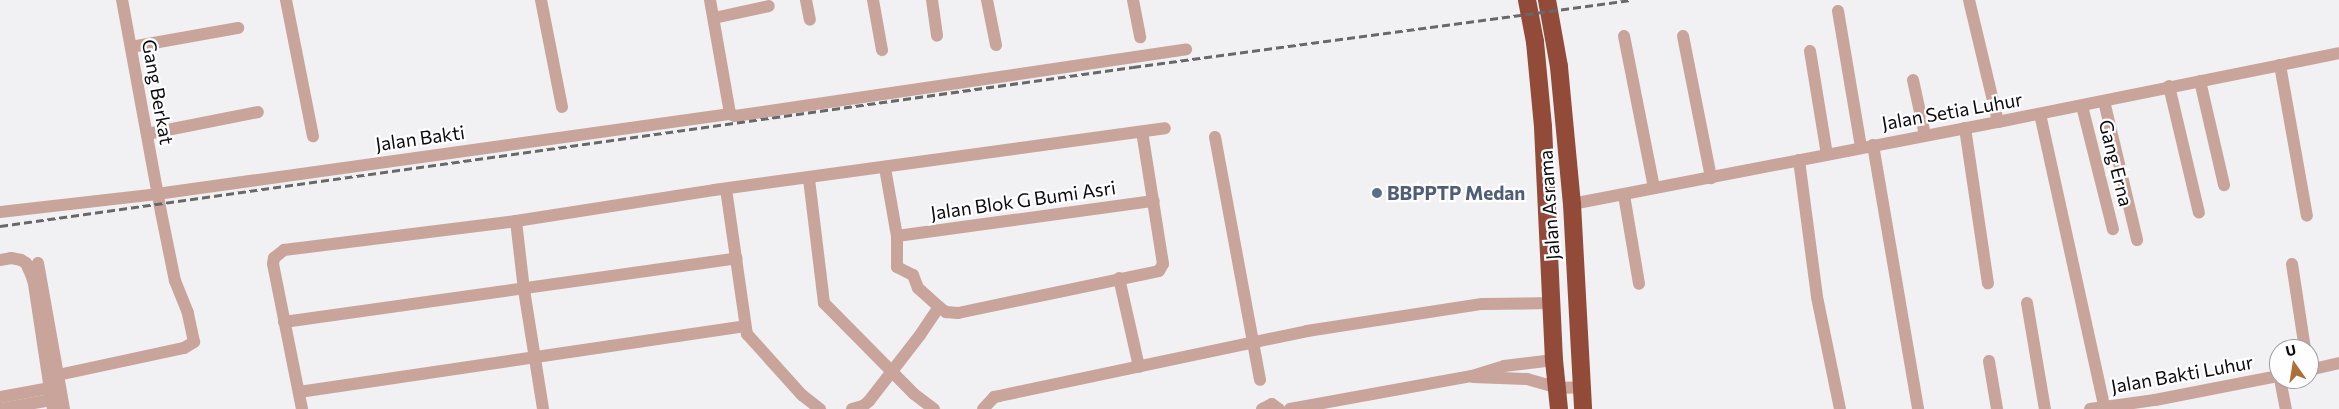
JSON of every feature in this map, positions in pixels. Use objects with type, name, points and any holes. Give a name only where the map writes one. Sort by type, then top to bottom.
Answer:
[{"type":"highway","name":"Jalan Asrama","points":[[1527,0],[1535,42],[1543,127],[1554,360],[1559,409]]},
{"type":"highway","name":"Jalan Asrama","points":[[1547,0],[1559,67],[1572,204],[1583,409]]},
{"type":"street","name":"Gang Berkat","points":[[58,375],[192,345],[192,331],[175,280],[157,192],[148,134],[122,0]]},
{"type":"street","points":[[286,0],[313,136]]},
{"type":"street","points":[[541,0],[562,107]]},
{"type":"street","points":[[710,0],[730,114]]},
{"type":"street","points":[[806,0],[810,20]]},
{"type":"street","points":[[873,0],[882,50]]},
{"type":"street","points":[[932,0],[937,36]]},
{"type":"street","points":[[987,0],[996,45]]},
{"type":"street","points":[[1133,0],[1140,37]]},
{"type":"street","points":[[1969,0],[1998,122]]},
{"type":"street","points":[[714,18],[769,6]]},
{"type":"street","points":[[1838,11],[1867,146],[1918,409]]},
{"type":"street","points":[[131,48],[238,28]]},
{"type":"street","points":[[1624,36],[1654,188]]},
{"type":"street","points":[[1683,36],[1711,178]]},
{"type":"street","name":"Jalan Bakti","points":[[0,212],[730,114],[735,116],[1186,49]]},
{"type":"street","points":[[1810,52],[1827,154]]},
{"type":"street","name":"Jalan Setia Luhur","points":[[1572,204],[2082,106],[2169,86],[2339,53]]},
{"type":"street","points":[[2280,65],[2307,216]]},
{"type":"street","points":[[1913,80],[1925,135]]},
{"type":"street","points":[[2200,81],[2224,185]]},
{"type":"street","points":[[2169,86],[2199,213]]},
{"type":"street","points":[[2104,101],[2137,240]]},
{"type":"street","name":"Gang Erna","points":[[2082,106],[2113,229]]},
{"type":"street","points":[[148,134],[258,112]]},
{"type":"street","points":[[2040,114],[2105,408]]},
{"type":"street","points":[[302,409],[273,260],[284,250],[516,221],[726,189],[1166,128]]},
{"type":"street","points":[[1965,128],[1988,283]]},
{"type":"street","points":[[885,168],[898,236],[897,267],[913,275],[918,288],[939,307],[946,312],[958,313],[1155,272],[1163,264],[1142,132]]},
{"type":"street","points":[[1215,137],[1260,380]]},
{"type":"street","points":[[1799,160],[1817,298],[1840,409]]},
{"type":"street","points":[[809,179],[824,304],[914,394],[934,409]]},
{"type":"street","points":[[726,189],[745,326],[751,338],[802,395],[820,409]]},
{"type":"street","points":[[1624,195],[1638,284]]},
{"type":"street","name":"Jalan Blok G Bumi Asri","points":[[898,236],[1154,201]]},
{"type":"street","points":[[516,221],[524,290],[543,409]]},
{"type":"street","points":[[0,260],[11,258],[21,260],[26,263],[31,274],[51,399]]},
{"type":"street","points":[[284,322],[524,290],[736,258]]},
{"type":"street","points":[[38,263],[64,409]]},
{"type":"street","points":[[2292,264],[2303,339]]},
{"type":"street","points":[[1119,278],[1139,367]]},
{"type":"street","points":[[983,409],[994,397],[1307,331],[1482,304],[1552,303]]},
{"type":"street","points":[[2027,303],[2045,409]]},
{"type":"street","points":[[852,409],[863,406],[869,401],[939,307]]},
{"type":"street","points":[[299,392],[745,326]]},
{"type":"street","points":[[1290,409],[1472,376],[1497,367],[1554,360]]},
{"type":"street","points":[[1989,361],[1997,409]]},
{"type":"street","points":[[1526,363],[1528,379]]},
{"type":"street","points":[[2319,368],[2339,363]]},
{"type":"street","points":[[1472,376],[1528,379],[1558,388],[1582,388]]},
{"type":"street","name":"Jalan Bakti Luhur","points":[[2090,409],[2156,404],[2269,380]]},
{"type":"street","points":[[2282,389],[2286,409]]},
{"type":"street","points":[[0,397],[51,399]]},
{"type":"street","points":[[0,409],[51,399]]},
{"type":"street","points":[[1262,409],[1272,404],[1279,409]]},
{"type":"railway","points":[[0,226],[1133,67],[1631,0]]},
{"type":"place","name":"BBPPTP Medan","points":[[1377,193]]}]
